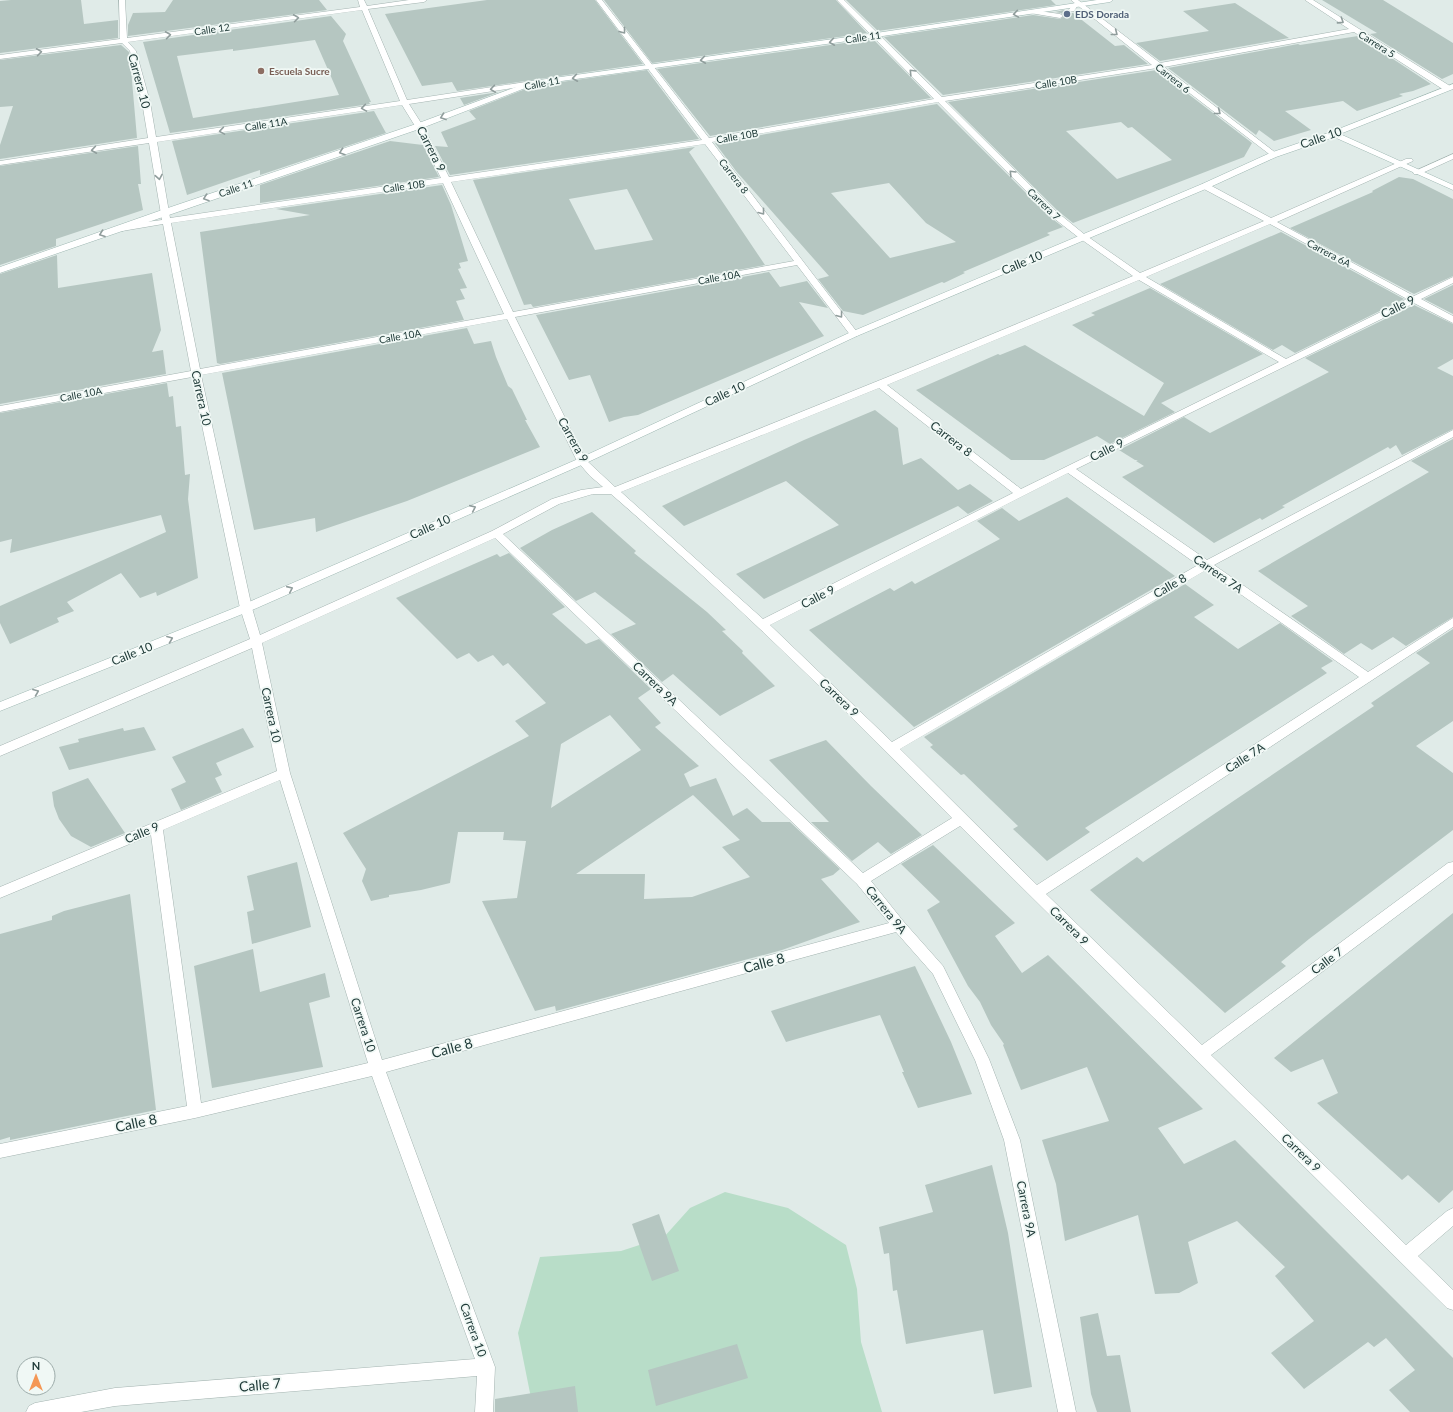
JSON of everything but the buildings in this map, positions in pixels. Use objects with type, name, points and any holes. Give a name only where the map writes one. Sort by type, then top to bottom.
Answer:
[{"type":"street","name":"Carrera 10","points":[[122,0],[124,41],[133,51],[146,102],[196,373],[246,608],[256,641],[284,773],[377,1068],[486,1367],[484,1412]]},
{"type":"street","name":"Carrera 9","points":[[361,0],[404,102],[419,126],[446,180],[510,316],[582,460],[594,474],[763,624],[892,748],[961,819],[1453,1302]]},
{"type":"street","name":"Calle 12","points":[[0,57],[424,0]]},
{"type":"street","name":"Carrera 8","points":[[599,0],[854,334]]},
{"type":"street","name":"Carrera 7","points":[[840,0],[1054,214],[1081,238],[1140,276],[1285,362]]},
{"type":"street","name":"Calle 11","points":[[0,270],[116,229],[166,216],[532,84],[876,36],[1110,0]]},
{"type":"street","name":"Carrera 5","points":[[1308,0],[1450,87]]},
{"type":"street","name":"Carrera 6","points":[[1075,5],[1273,155]]},
{"type":"street","points":[[1032,12],[1060,16]]},
{"type":"street","name":"Calle 10B","points":[[166,216],[446,180],[707,141],[939,100],[1157,66],[1355,30]]},
{"type":"street","name":"Calle 11A","points":[[0,163],[532,84]]},
{"type":"street","name":"Calle 10","points":[[0,707],[246,608],[582,460],[854,334],[1205,186],[1273,155],[1334,134],[1450,87]]},
{"type":"street","points":[[1344,130],[1405,162],[1417,172],[1453,188]]},
{"type":"street","points":[[1334,134],[1405,162],[1426,168],[1453,180]]},
{"type":"street","points":[[1417,172],[1453,156]]},
{"type":"street","points":[[0,751],[256,641],[496,533],[534,511],[592,491],[614,491],[880,384],[1271,222],[1405,162]]},
{"type":"street","name":"Carrera 6A","points":[[1205,186],[1453,320]]},
{"type":"street","name":"Calle 10A","points":[[0,409],[800,262]]},
{"type":"street","name":"Calle 9","points":[[763,624],[1068,469],[1453,280]]},
{"type":"street","name":"Carrera 8","points":[[880,384],[1021,494]]},
{"type":"street","name":"Calle 8","points":[[892,748],[1206,565],[1453,433]]},
{"type":"street","name":"Carrera 7A","points":[[1068,469],[1368,678]]},
{"type":"street","name":"Carrera 9A","points":[[496,533],[862,880],[899,926],[938,970],[982,1059],[1012,1140],[1067,1412]]},
{"type":"street","name":"Calle 7A","points":[[1036,893],[1453,622]]},
{"type":"street","name":"Calle 9","points":[[0,893],[284,773]]},
{"type":"street","points":[[862,880],[961,819]]},
{"type":"street","points":[[156,827],[195,1111]]},
{"type":"street","name":"Calle 7","points":[[1200,1054],[1453,867]]},
{"type":"street","name":"Calle 8","points":[[0,1151],[195,1111],[377,1068],[899,926]]},
{"type":"street","points":[[1406,1256],[1453,1216]]},
{"type":"street","name":"Calle 7","points":[[35,1412],[115,1397],[486,1367]]},
{"type":"green space","points":[[725,1192],[788,1208],[846,1245],[857,1289],[861,1342],[882,1412],[495,1412],[533,1408],[518,1333],[540,1257],[621,1251],[664,1237],[690,1208]]},
{"type":"place","name":"EDS Dorada","points":[[1067,14]]},
{"type":"place","name":"Escuela Sucre","points":[[261,71]]}]
